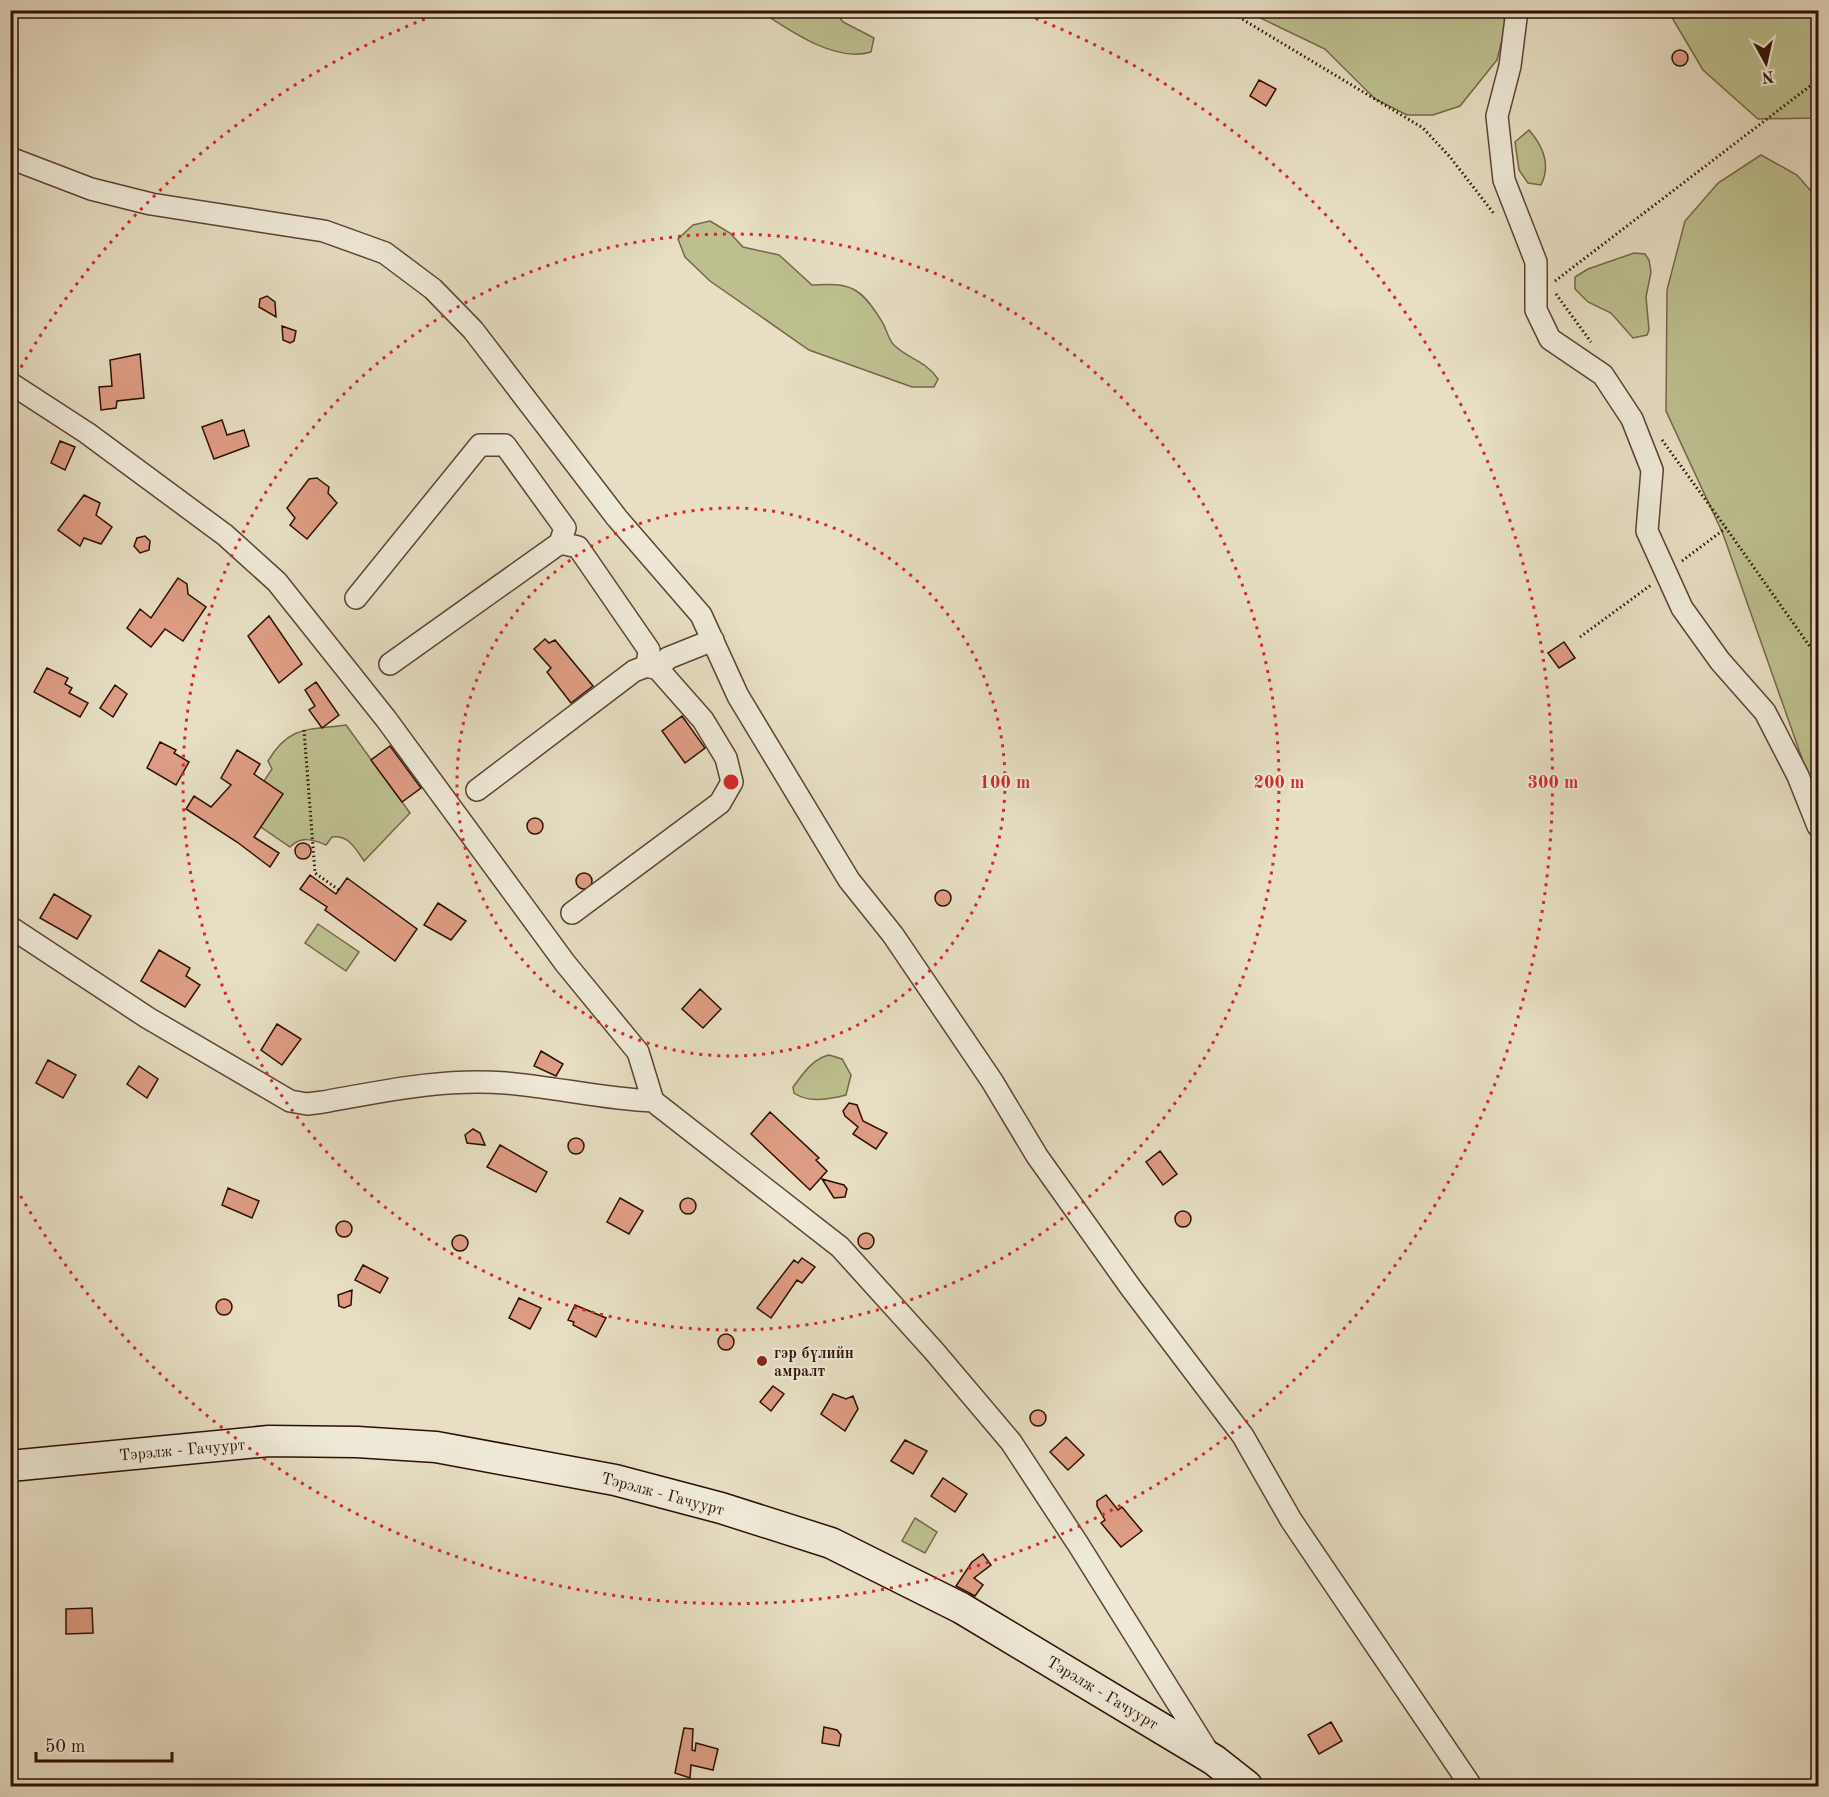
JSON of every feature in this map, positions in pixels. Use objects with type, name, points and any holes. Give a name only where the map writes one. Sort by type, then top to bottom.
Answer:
[{"type":"main road","name":"Тэрэлж - Гачуурт","points":[[10,1466],[269,1441],[357,1442],[436,1447],[615,1479],[721,1508],[831,1543],[961,1608],[1214,1760],[1247,1786]]},
{"type":"street","points":[[1517,10],[1510,66],[1497,116],[1504,180],[1536,262],[1536,310],[1550,339],[1604,375],[1632,419],[1652,470],[1647,531],[1682,608],[1720,661],[1765,712],[1798,776],[1818,826]]},
{"type":"street","points":[[10,158],[91,189],[151,204],[324,231],[385,253],[434,289],[473,330],[617,518],[701,615],[738,696],[849,880],[893,935],[992,1081],[1037,1156],[1131,1288],[1243,1436],[1292,1520],[1471,1786]]},
{"type":"street","points":[[10,382],[87,433],[216,528],[277,582],[386,719],[565,963],[638,1052],[653,1101],[840,1247],[934,1351],[1011,1442],[1214,1760]]},
{"type":"street","points":[[356,598],[480,445],[505,445],[565,528],[560,543],[390,664]]},
{"type":"street","points":[[560,543],[578,547],[649,650],[653,668],[703,720],[726,758],[732,782],[720,803],[572,913]]},
{"type":"street","points":[[477,790],[634,671],[653,668],[668,658],[713,640]]},
{"type":"street","points":[[10,927],[148,1018],[290,1101],[308,1104],[323,1102],[421,1083],[492,1083],[567,1090],[620,1100],[653,1101]]},
{"type":"path","points":[[1227,10],[1423,128],[1450,157],[1500,221]]},
{"type":"path","points":[[1597,350],[1549,285],[1818,80]]},
{"type":"path","points":[[1658,434],[1818,658]]},
{"type":"path","points":[[1680,562],[1726,528]]},
{"type":"path","points":[[1580,638],[1653,583]]},
{"type":"path","points":[[303,730],[315,873],[339,890]]},
{"type":"green space","points":[[760,11],[834,11],[843,22],[874,38],[871,52],[857,54],[828,49],[798,35]]},
{"type":"green space","points":[[1246,11],[1501,11],[1506,24],[1497,60],[1460,106],[1433,115],[1407,115],[1375,99],[1325,49]]},
{"type":"green space","points":[[1668,11],[1818,11],[1818,107],[1815,118],[1758,119],[1703,70]]},
{"type":"green space","points":[[1529,130],[1544,156],[1545,170],[1541,185],[1528,183],[1519,170],[1515,142]]},
{"type":"green space","points":[[1761,155],[1797,175],[1818,199],[1818,804],[1723,534],[1666,411],[1667,290],[1685,221],[1718,183]]},
{"type":"green space","points":[[710,221],[730,233],[743,247],[779,255],[812,285],[845,286],[860,293],[874,309],[894,345],[928,368],[938,379],[934,387],[912,387],[809,350],[710,281],[685,257],[678,239],[693,225]]},
{"type":"green space","points":[[1634,253],[1645,254],[1649,260],[1651,272],[1646,297],[1649,330],[1647,335],[1633,338],[1611,313],[1588,302],[1575,289],[1575,277],[1588,269]]},
{"type":"green space","points":[[346,725],[410,813],[364,861],[351,843],[343,838],[332,837],[326,845],[303,840],[290,847],[261,827],[264,781],[272,769],[268,761],[276,749],[292,735],[301,731]]},
{"type":"green space","points":[[318,924],[359,952],[346,971],[305,943]]},
{"type":"green space","points":[[829,1055],[842,1059],[851,1075],[846,1095],[812,1099],[794,1093],[793,1087],[808,1068]]},
{"type":"green space","points":[[915,1518],[937,1532],[925,1553],[902,1541]]},
{"type":"building","points":[[1680,50],[1686,52],[1688,58],[1686,64],[1680,66],[1674,64],[1672,58],[1674,52]]},
{"type":"building","points":[[1259,80],[1276,89],[1266,106],[1250,96]]},
{"type":"building","points":[[267,296],[275,302],[276,317],[259,307],[260,299]]},
{"type":"building","points":[[282,326],[296,331],[294,341],[290,343],[283,340]]},
{"type":"building","points":[[140,354],[144,398],[117,401],[116,408],[101,410],[99,387],[112,386],[110,360]]},
{"type":"building","points":[[222,420],[227,435],[244,430],[249,446],[214,459],[202,427]]},
{"type":"building","points":[[60,441],[75,447],[65,470],[51,463]]},
{"type":"building","points":[[317,478],[329,487],[328,493],[337,503],[307,539],[290,525],[295,518],[287,508],[309,479]]},
{"type":"building","points":[[84,495],[100,503],[96,515],[112,527],[101,544],[84,538],[80,546],[58,530]]},
{"type":"building","points":[[145,536],[150,541],[149,550],[140,553],[134,546],[137,538]]},
{"type":"building","points":[[178,578],[187,584],[188,594],[206,607],[183,641],[165,629],[151,647],[127,628],[140,609],[151,618]]},
{"type":"building","points":[[269,616],[302,664],[279,683],[248,636]]},
{"type":"building","points":[[545,639],[549,643],[555,640],[593,686],[571,703],[547,672],[551,668],[534,649]]},
{"type":"building","points":[[1564,642],[1575,658],[1559,668],[1548,653]]},
{"type":"building","points":[[47,668],[68,678],[65,684],[72,688],[69,693],[88,703],[80,717],[34,692]]},
{"type":"building","points":[[316,682],[339,715],[322,728],[309,710],[315,706],[305,690]]},
{"type":"building","points":[[115,685],[127,694],[113,717],[100,708]]},
{"type":"building","points":[[682,716],[705,748],[685,763],[662,731]]},
{"type":"building","points":[[160,742],[176,750],[174,753],[189,762],[176,785],[147,768]]},
{"type":"building","points":[[390,746],[421,788],[402,802],[371,760]]},
{"type":"building","points":[[237,750],[260,764],[254,774],[283,794],[254,837],[279,853],[270,867],[237,842],[186,809],[194,796],[211,807],[231,785],[221,778]]},
{"type":"building","points":[[532,818],[538,818],[543,826],[541,832],[532,834],[527,829],[527,823]]},
{"type":"building","points":[[300,843],[306,843],[311,851],[309,857],[300,859],[295,854],[295,848]]},
{"type":"building","points":[[584,873],[592,881],[584,889],[576,881]]},
{"type":"building","points":[[310,875],[336,894],[347,878],[417,929],[395,961],[325,910],[327,907],[300,889]]},
{"type":"building","points":[[940,890],[946,890],[951,898],[949,904],[940,906],[935,901],[935,895]]},
{"type":"building","points":[[54,894],[91,916],[77,939],[40,918]]},
{"type":"building","points":[[438,903],[466,921],[451,940],[424,925]]},
{"type":"building","points":[[159,950],[190,968],[186,976],[200,985],[185,1007],[141,981]]},
{"type":"building","points":[[700,989],[721,1009],[703,1028],[682,1009]]},
{"type":"building","points":[[277,1024],[301,1039],[282,1065],[261,1050]]},
{"type":"building","points":[[541,1051],[563,1064],[556,1076],[534,1066]]},
{"type":"building","points":[[48,1060],[76,1075],[63,1098],[36,1083]]},
{"type":"building","points":[[139,1066],[158,1079],[147,1098],[127,1084]]},
{"type":"building","points":[[849,1103],[857,1105],[863,1121],[887,1133],[876,1149],[853,1134],[858,1127],[845,1116],[843,1111]]},
{"type":"building","points":[[770,1112],[819,1158],[816,1160],[827,1171],[810,1190],[751,1134]]},
{"type":"building","points":[[473,1129],[480,1133],[485,1145],[467,1143],[465,1135]]},
{"type":"building","points":[[573,1138],[579,1138],[584,1146],[582,1152],[573,1154],[568,1149],[568,1143]]},
{"type":"building","points":[[500,1145],[547,1172],[536,1192],[487,1167]]},
{"type":"building","points":[[1160,1151],[1177,1174],[1163,1185],[1146,1162]]},
{"type":"building","points":[[822,1179],[844,1185],[847,1189],[845,1197],[834,1198]]},
{"type":"building","points":[[228,1188],[259,1201],[252,1218],[222,1205]]},
{"type":"building","points":[[620,1198],[643,1211],[629,1234],[607,1222]]},
{"type":"building","points":[[685,1198],[691,1198],[696,1206],[694,1212],[685,1214],[680,1209],[680,1203]]},
{"type":"building","points":[[1180,1211],[1186,1211],[1191,1219],[1189,1225],[1180,1227],[1175,1222],[1175,1216]]},
{"type":"building","points":[[341,1221],[347,1221],[352,1229],[350,1235],[341,1237],[336,1232],[336,1226]]},
{"type":"building","points":[[863,1233],[869,1233],[874,1241],[872,1247],[863,1249],[858,1244],[858,1238]]},
{"type":"building","points":[[457,1235],[463,1235],[468,1243],[466,1249],[457,1251],[452,1246],[452,1240]]},
{"type":"building","points":[[802,1258],[815,1267],[802,1283],[797,1280],[771,1318],[757,1308],[794,1260],[798,1263]]},
{"type":"building","points":[[363,1265],[388,1278],[380,1293],[355,1280]]},
{"type":"building","points":[[352,1290],[351,1305],[344,1308],[339,1306],[338,1295]]},
{"type":"building","points":[[519,1298],[541,1308],[530,1329],[509,1318]]},
{"type":"building","points":[[221,1299],[227,1299],[232,1307],[230,1313],[221,1315],[216,1310],[216,1304]]},
{"type":"building","points":[[575,1305],[606,1318],[596,1337],[568,1320]]},
{"type":"building","points":[[723,1334],[729,1334],[734,1342],[732,1348],[723,1350],[718,1345],[718,1339]]},
{"type":"building","points":[[773,1386],[784,1394],[771,1411],[760,1402]]},
{"type":"building","points":[[833,1394],[846,1399],[853,1396],[858,1409],[845,1431],[821,1414]]},
{"type":"building","points":[[1035,1410],[1041,1410],[1046,1418],[1044,1424],[1035,1426],[1030,1421],[1030,1415]]},
{"type":"building","points":[[1066,1437],[1084,1455],[1068,1470],[1050,1452]]},
{"type":"building","points":[[905,1440],[927,1451],[913,1474],[891,1461]]},
{"type":"building","points":[[943,1478],[967,1494],[955,1512],[931,1496]]},
{"type":"building","points":[[1106,1495],[1118,1510],[1122,1507],[1142,1531],[1121,1547],[1101,1523],[1105,1520],[1097,1506],[1097,1501]]},
{"type":"building","points":[[983,1554],[991,1565],[974,1578],[983,1585],[975,1596],[956,1586],[972,1562]]},
{"type":"building","points":[[92,1608],[93,1633],[66,1634],[66,1609]]},
{"type":"building","points":[[1331,1722],[1342,1741],[1319,1754],[1308,1735]]},
{"type":"building","points":[[824,1727],[837,1730],[841,1735],[839,1746],[822,1743]]},
{"type":"building","points":[[684,1728],[693,1729],[692,1750],[695,1751],[696,1743],[718,1749],[713,1770],[691,1765],[690,1778],[675,1773]]},
{"type":"place","name":"гэр бүлийн амралт","points":[[762,1361]]}]
